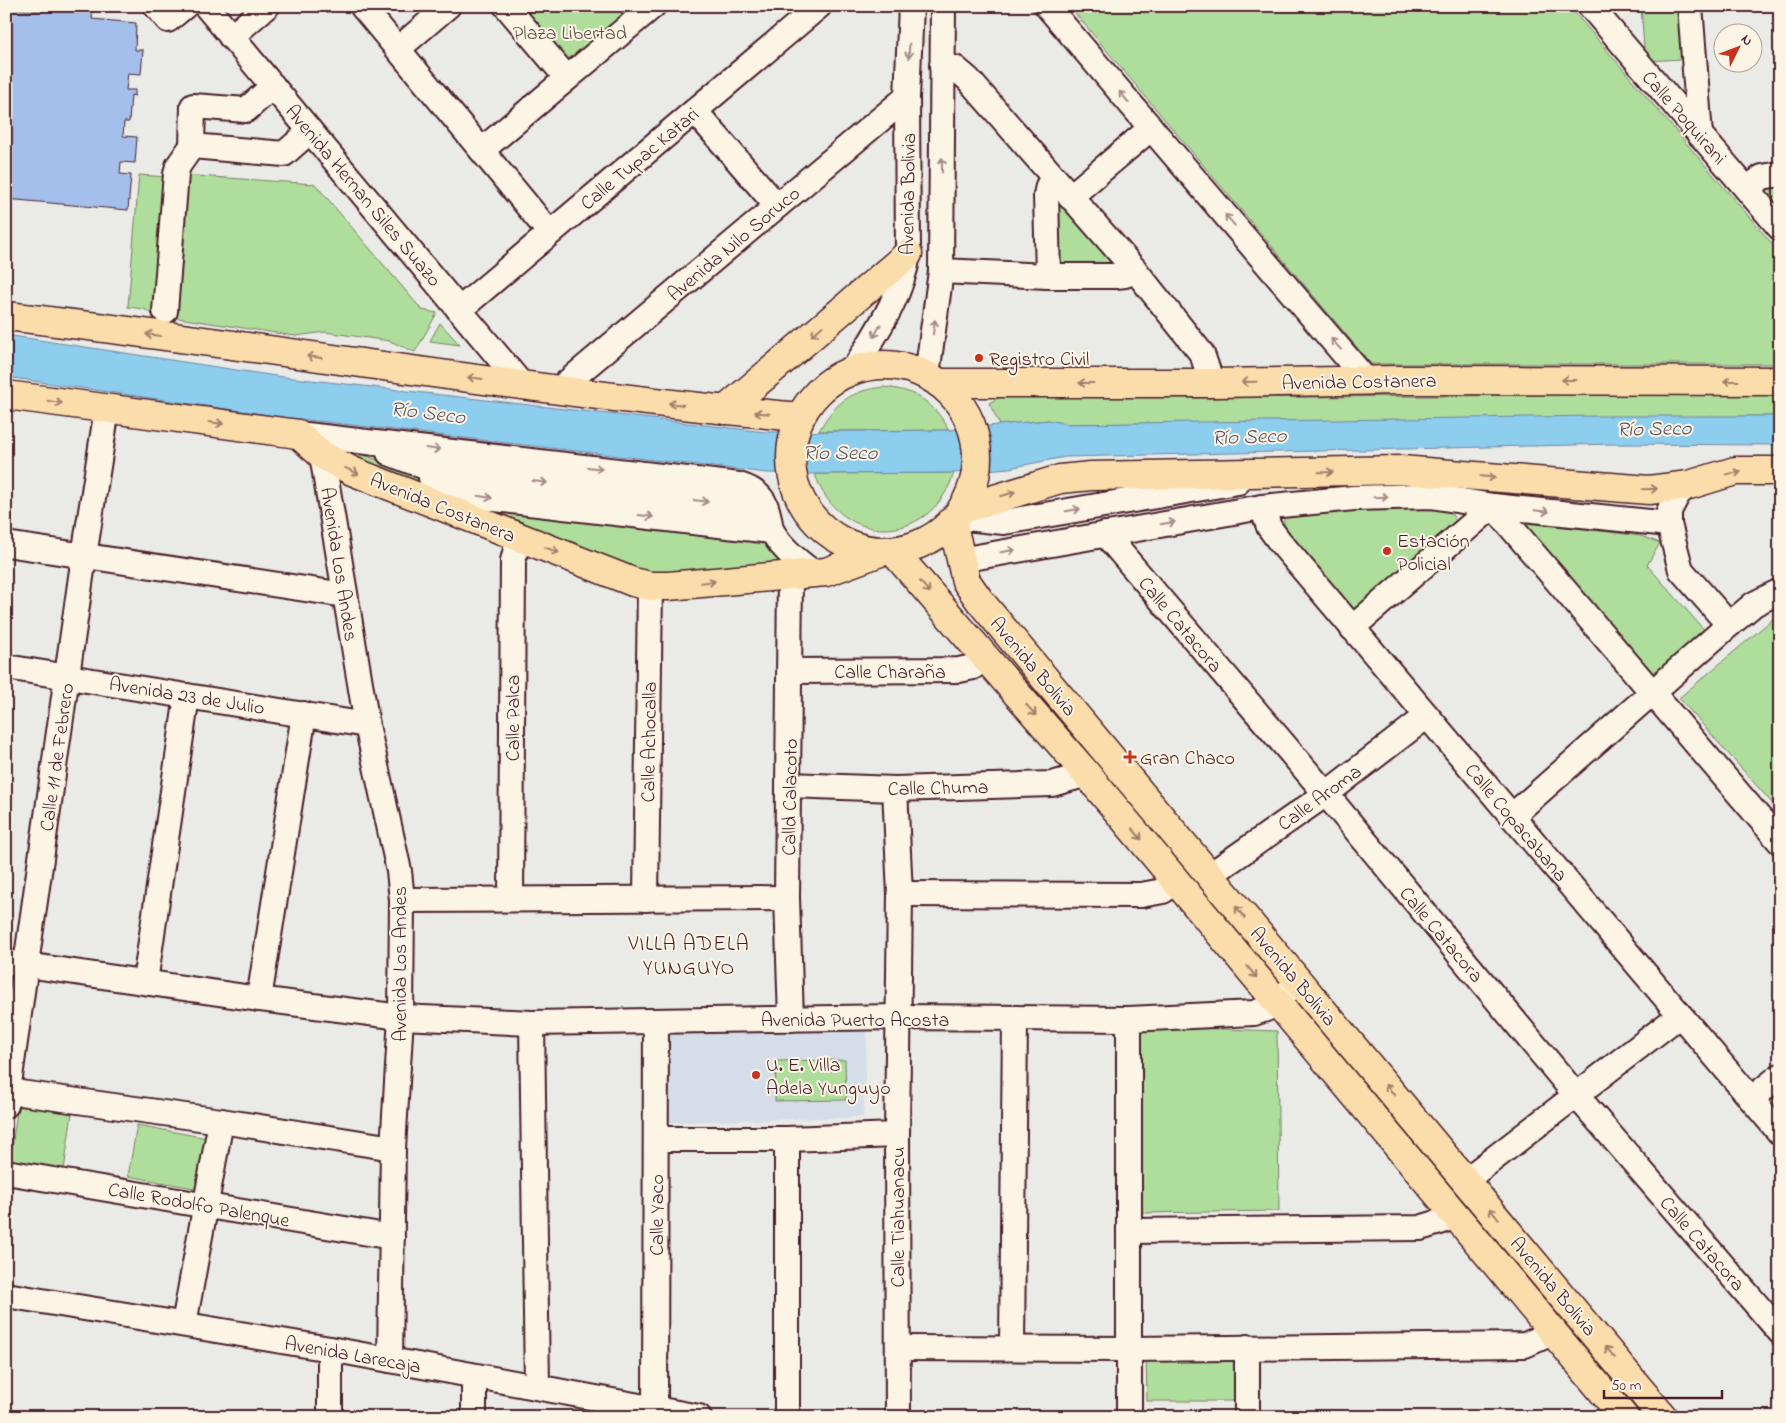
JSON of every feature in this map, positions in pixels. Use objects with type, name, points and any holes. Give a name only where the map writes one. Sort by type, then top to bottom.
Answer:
[{"type":"main road","points":[[725,410],[908,254]]},
{"type":"main road","points":[[6,316],[558,390],[725,410],[797,424]]},
{"type":"main road","name":"Avenida Costanera","points":[[854,369],[884,365],[898,366],[939,384],[1780,381]]},
{"type":"main road","points":[[854,369],[834,379],[807,404],[797,424],[791,447],[791,462],[793,478],[798,493],[804,507],[814,519],[838,539],[867,550],[888,551],[914,546],[941,532],[960,511],[974,480],[976,465],[974,434],[961,406],[939,384]]},
{"type":"main road","name":"Avenida Costanera","points":[[6,395],[298,434],[323,446],[352,471],[633,582],[650,586],[826,572],[888,551]]},
{"type":"main road","points":[[960,511],[1006,494],[1072,477],[1402,470],[1649,490],[1689,484],[1735,471],[1780,470]]},
{"type":"main road","name":"Avenida Bolivia","points":[[960,511],[960,560],[966,581],[980,601],[1663,1417]]},
{"type":"main road","name":"Avenida Bolivia","points":[[888,551],[986,658],[1084,771],[1624,1417]]},
{"type":"street","points":[[156,6],[168,20],[185,6]]},
{"type":"street","name":"Avenida Hernan Siles Suazo","points":[[206,6],[522,385]]},
{"type":"street","points":[[231,37],[267,6]]},
{"type":"street","points":[[362,6],[550,233]]},
{"type":"street","points":[[398,49],[448,6]]},
{"type":"street","points":[[506,6],[567,78]]},
{"type":"street","points":[[482,150],[653,6]]},
{"type":"street","name":"Calle Tupac Katari","points":[[459,310],[819,6]]},
{"type":"street","name":"Avenida Bolivia","points":[[854,369],[898,292],[906,267],[908,254],[907,97],[911,6]]},
{"type":"street","name":"Avenida Bolivia","points":[[939,384],[943,6]]},
{"type":"street","points":[[1047,6],[1367,381]]},
{"type":"street","name":"Calle Poquirani","points":[[1590,6],[1780,228]]},
{"type":"street","points":[[1690,6],[1700,135]]},
{"type":"street","points":[[942,66],[955,68],[968,79],[1135,270],[1202,354],[1212,383]]},
{"type":"street","points":[[165,311],[176,174],[178,166],[192,146],[193,106],[246,110],[273,86]]},
{"type":"street","name":"Avenida Nilo Soruco","points":[[558,390],[907,97]]},
{"type":"street","points":[[695,111],[777,206]]},
{"type":"street","points":[[1070,197],[1151,128]]},
{"type":"street","points":[[192,146],[284,154],[310,131]]},
{"type":"street","points":[[1747,189],[1762,177],[1780,174]]},
{"type":"street","points":[[1048,276],[1046,195],[1048,186],[1053,178]]},
{"type":"street","points":[[941,271],[1048,276],[1116,276],[1125,275],[1135,270]]},
{"type":"street","name":"Calle 11 de Febrero","points":[[7,1095],[16,963],[67,677],[107,409]]},
{"type":"street","points":[[323,446],[357,440],[433,470],[749,507],[763,516],[771,531],[791,555],[802,573]]},
{"type":"street","points":[[323,446],[478,497],[771,531]]},
{"type":"street","name":"Avenida Los Andes","points":[[323,446],[367,725],[399,871],[402,900],[400,1017],[392,1148],[390,1360]]},
{"type":"street","points":[[1689,484],[1678,494],[1670,511],[1669,524],[1681,570],[1729,624]]},
{"type":"street","points":[[960,560],[1262,507],[1354,498],[1431,496],[1493,506],[1669,524]]},
{"type":"street","points":[[1352,628],[1493,506]]},
{"type":"street","points":[[1493,506],[1780,842]]},
{"type":"street","name":"Calle Copacabana","points":[[1262,507],[1270,528],[1280,542],[1780,1133]]},
{"type":"street","name":"Calle Catacora","points":[[1105,534],[1326,794],[1576,1095],[1780,1332]]},
{"type":"street","name":"Calle Palca","points":[[511,899],[513,561],[519,538]]},
{"type":"street","points":[[6,544],[345,595]]},
{"type":"street","name":"Calld Calacoto","points":[[791,1019],[787,898],[790,671],[802,573]]},
{"type":"street","name":"Calle Achocalla","points":[[646,899],[650,586]]},
{"type":"street","points":[[1512,816],[1729,624],[1754,604],[1780,591]]},
{"type":"street","name":"Calle Charaña","points":[[790,671],[959,670],[973,668],[986,658]]},
{"type":"street","name":"Avenida 23 de Julio","points":[[6,667],[367,725]]},
{"type":"street","points":[[145,982],[187,696]]},
{"type":"street","points":[[259,999],[304,714]]},
{"type":"street","name":"Calle Aroma","points":[[1210,875],[1326,794],[1427,716]]},
{"type":"street","name":"Calle Chuma","points":[[789,785],[895,789],[1052,784],[1076,776],[1084,771]]},
{"type":"street","name":"Calle Tiahuanacu","points":[[895,789],[900,894],[897,1135],[898,1417]]},
{"type":"street","points":[[900,894],[1140,895],[1163,891],[1176,881]]},
{"type":"street","points":[[402,900],[787,898]]},
{"type":"street","name":"Avenida Puerto Acosta","points":[[16,963],[259,999],[400,1017],[532,1023],[898,1017],[1129,1019],[1254,1013],[1266,1010],[1300,982]]},
{"type":"street","points":[[1466,1180],[1680,1015]]},
{"type":"street","points":[[1012,1348],[1015,1019]]},
{"type":"street","points":[[1129,1019],[1129,1417]]},
{"type":"street","name":"Calle Yaco","points":[[655,1409],[656,1021]]},
{"type":"street","points":[[532,1023],[537,1387]]},
{"type":"street","points":[[1751,1099],[1780,1076]]},
{"type":"street","points":[[7,1095],[221,1121],[392,1148]]},
{"type":"street","points":[[184,1324],[221,1121]]},
{"type":"street","points":[[656,1139],[787,1139],[897,1135]]},
{"type":"street","points":[[787,1139],[787,1417]]},
{"type":"street","name":"Calle Rodolfo Palenque","points":[[6,1172],[392,1237]]},
{"type":"street","points":[[1130,1231],[1420,1228],[1443,1221],[1454,1212]]},
{"type":"street","name":"Avenida Larecaja","points":[[6,1295],[330,1349],[537,1387],[623,1409],[655,1409],[699,1417]]},
{"type":"street","points":[[898,1348],[1128,1350],[1247,1347],[1525,1345],[1544,1337],[1552,1330]]},
{"type":"street","points":[[1247,1347],[1247,1417]]},
{"type":"street","points":[[330,1349],[330,1417]]},
{"type":"street","points":[[474,1376],[474,1417]]},
{"type":"shaded area","name":"U. E. Villa Adela Yunguyo","points":[[862,1029],[867,1033],[863,1117],[647,1123],[647,1032]]},
{"type":"green space","name":"Plaza Libertad","points":[[514,6],[641,6],[567,69]]},
{"type":"green space","points":[[1069,6],[1569,6],[1780,253],[1780,364],[1371,364]]},
{"type":"green space","points":[[1641,6],[1679,6],[1682,59],[1645,61]]},
{"type":"green space","points":[[139,175],[167,177],[156,316],[144,309],[128,307]]},
{"type":"green space","points":[[183,175],[315,184],[422,310],[437,313],[415,352],[390,341],[325,332],[296,336],[171,317]]},
{"type":"green space","points":[[1780,186],[1780,217],[1760,188]]},
{"type":"green space","points":[[1054,192],[1121,268],[1052,268]]},
{"type":"green space","points":[[440,323],[460,345],[430,341]]},
{"type":"green space","points":[[884,387],[906,391],[923,399],[937,412],[949,430],[819,431],[831,413],[845,400],[862,391]]},
{"type":"green space","points":[[1780,393],[1780,416],[1068,424],[1048,420],[1000,425],[989,403],[1000,397],[1207,398]]},
{"type":"green space","points":[[351,450],[480,499],[764,538],[780,560],[779,564],[646,574],[348,457],[347,453]]},
{"type":"green space","points":[[954,473],[942,497],[926,515],[906,525],[885,529],[863,526],[844,515],[827,498],[815,474]]},
{"type":"green space","points":[[1418,505],[1448,508],[1456,521],[1455,528],[1359,611],[1354,610],[1284,527],[1284,517],[1288,511]]},
{"type":"green space","points":[[1530,522],[1641,536],[1660,543],[1647,565],[1706,632],[1650,679],[1528,530],[1527,526]]},
{"type":"green space","points":[[1780,613],[1780,812],[1679,698]]},
{"type":"green space","points":[[1142,1026],[1277,1031],[1279,1211],[1138,1213]]},
{"type":"green space","points":[[845,1060],[846,1100],[775,1101],[776,1061]]},
{"type":"green space","points":[[18,1104],[72,1113],[64,1170],[10,1161]]},
{"type":"green space","points":[[137,1125],[207,1138],[199,1189],[128,1176]]},
{"type":"green space","points":[[1146,1357],[1235,1357],[1235,1401],[1147,1401]]},
{"type":"water","name":"Río Seco","points":[[6,335],[276,376],[766,432],[949,430],[1048,420],[1068,424],[1598,416],[1780,416],[1780,445],[1615,444],[1065,457],[1009,468],[954,473],[767,473],[274,416],[6,377]]},
{"type":"building","points":[[42,6],[93,6],[92,19],[136,23],[135,50],[143,50],[141,74],[128,73],[126,90],[135,90],[135,96],[131,95],[129,122],[124,122],[123,136],[137,137],[135,163],[121,162],[120,174],[131,175],[128,210],[6,199],[6,8],[42,11]]},
{"type":"place","name":"Registro Civil","points":[[979,358]]},
{"type":"place","name":"Estación Policial","points":[[1387,551]]},
{"type":"place","name":"Gran Chaco","points":[[1130,757]]},
{"type":"place","name":"U. E. Villa Adela Yunguyo","points":[[756,1075]]},
{"type":"district","name":"VILLA ADELA YUNGUYO","points":[[689,955]]}]
